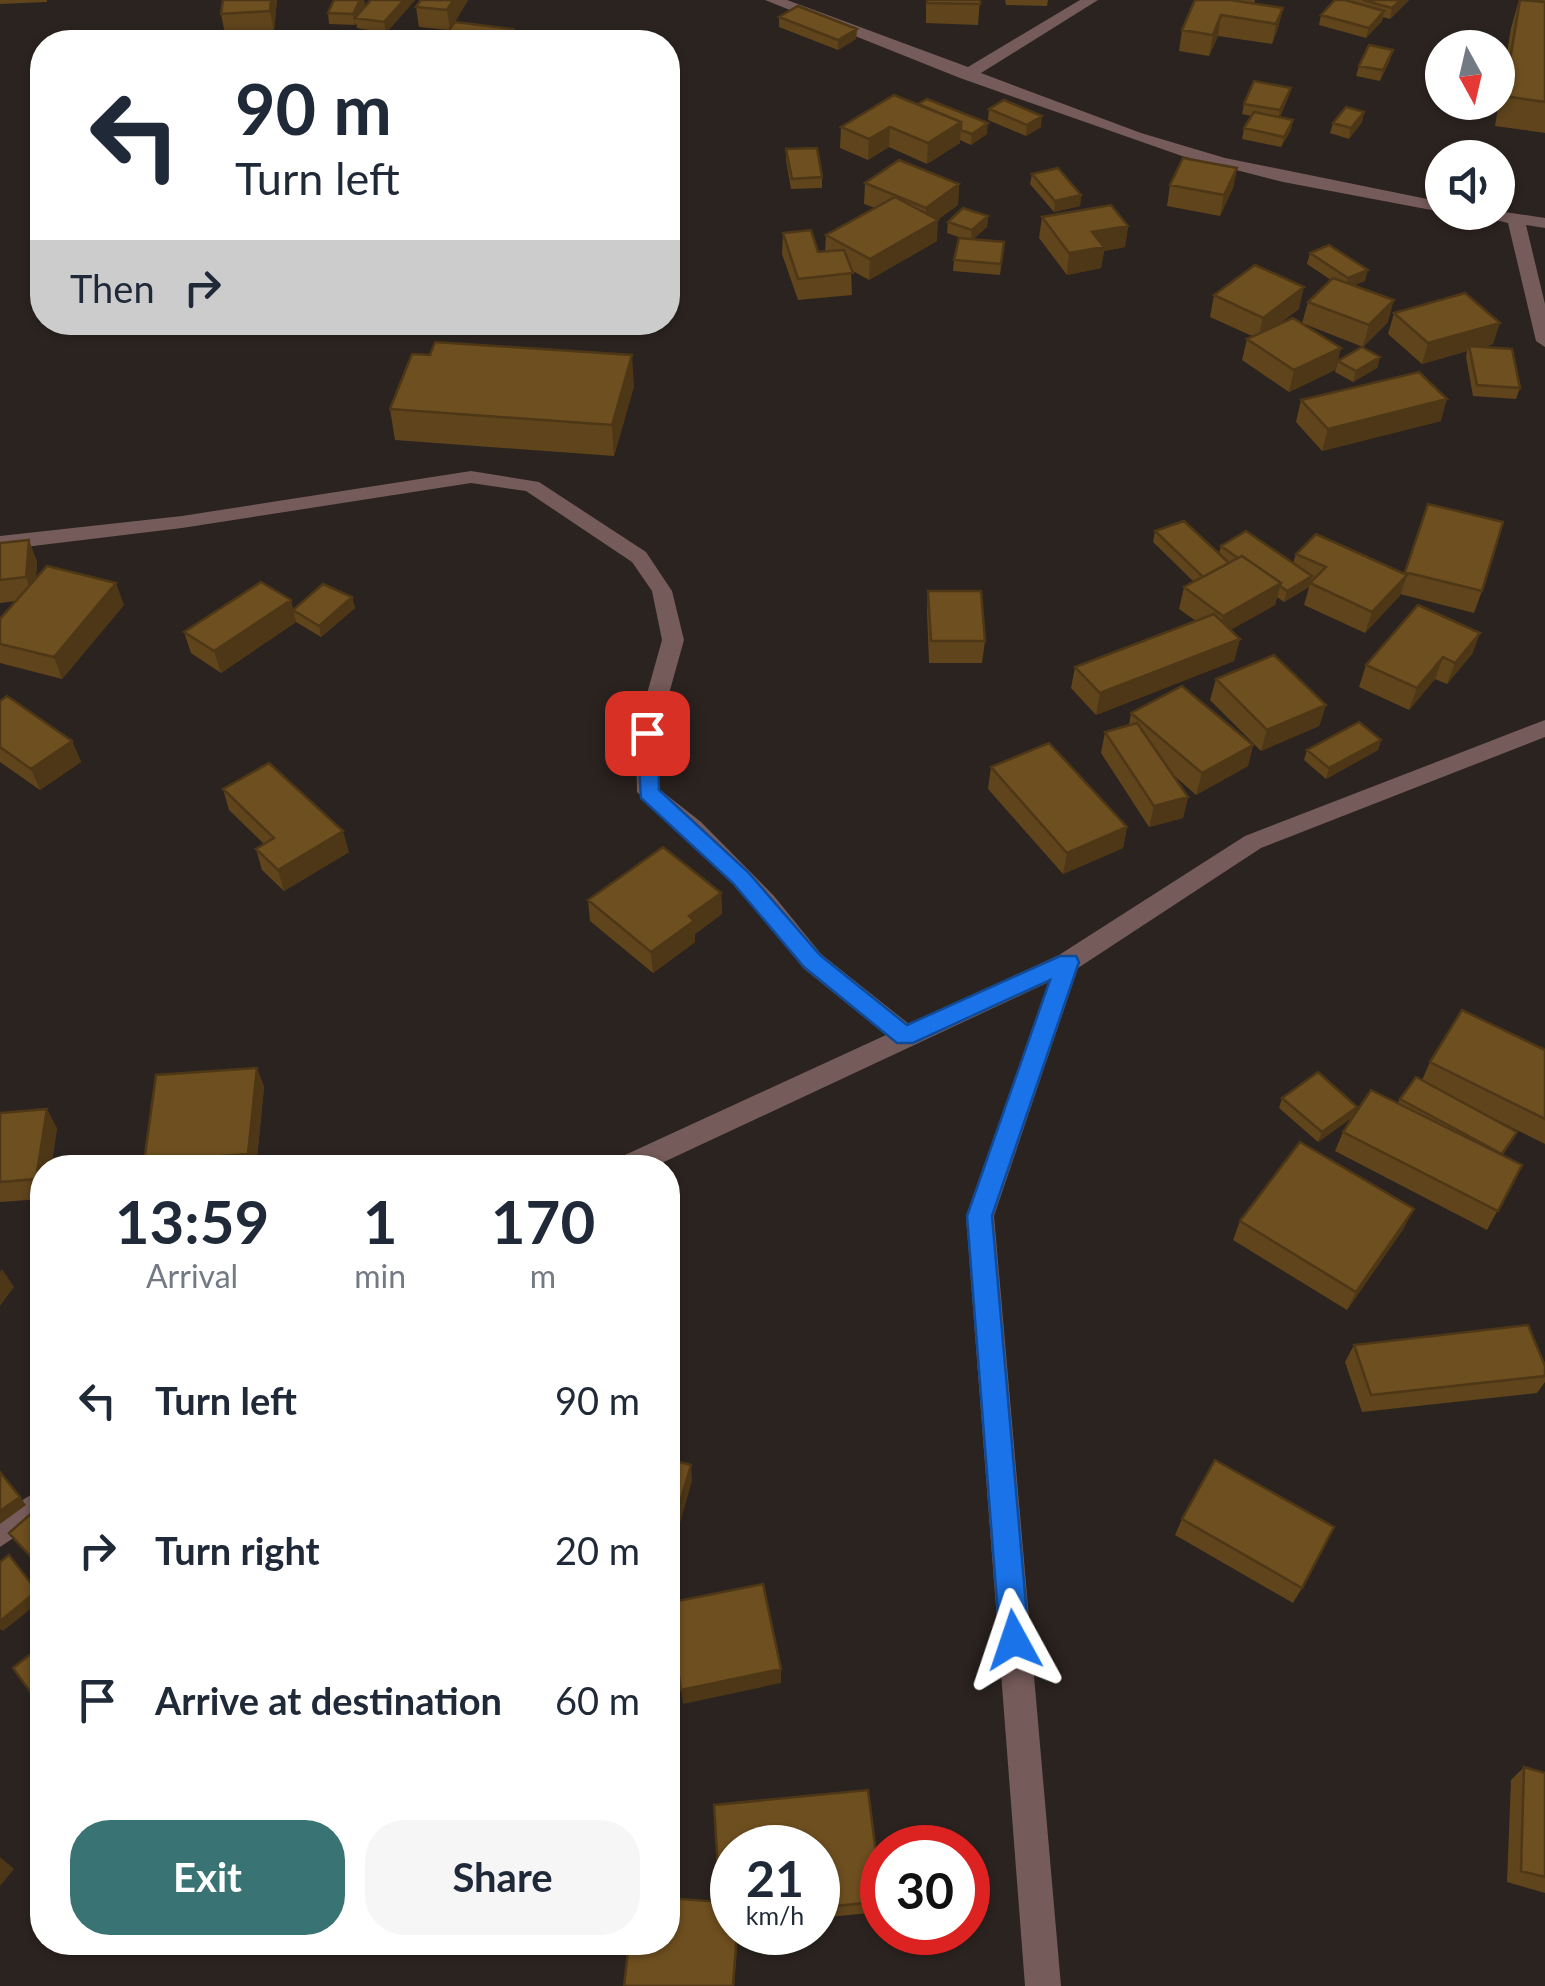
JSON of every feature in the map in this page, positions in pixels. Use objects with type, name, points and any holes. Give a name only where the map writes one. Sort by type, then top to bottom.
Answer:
[{"type":"street","points":[[772,0],[843,23],[966,76],[1190,154],[1425,203]]},
{"type":"street","points":[[966,76],[1092,0]]},
{"type":"street","points":[[1545,223],[1516,221],[1545,341]]},
{"type":"street","points":[[0,543],[182,522],[471,477],[532,486],[639,558],[662,591],[673,640],[647,733],[648,792],[692,828],[753,890],[812,961],[905,1036]]},
{"type":"street","points":[[651,1155],[1068,962],[1253,842],[1545,728]]},
{"type":"street","points":[[1043,1986],[980,1216],[1068,962]]},
{"type":"street","points":[[0,1532],[30,1511]]},
{"type":"building","points":[[223,0],[271,0],[270,11],[221,14]]},
{"type":"building","points":[[334,0],[360,0],[353,14],[328,13]]},
{"type":"building","points":[[371,0],[404,0],[384,22],[355,18]]},
{"type":"building","points":[[421,0],[453,0],[447,10],[416,7]]},
{"type":"building","points":[[980,0],[980,4],[927,3]]},
{"type":"building","points":[[1195,0],[1230,0],[1283,8],[1276,24],[1221,15],[1213,35],[1182,30]]},
{"type":"building","points":[[1335,0],[1384,11],[1369,28],[1321,15]]},
{"type":"building","points":[[1363,0],[1401,0],[1392,8]]},
{"type":"building","points":[[1520,0],[1545,2],[1545,102],[1515,98],[1515,30]]},
{"type":"building","points":[[798,6],[857,29],[838,40],[779,17]]},
{"type":"building","points":[[455,22],[513,29],[512,30],[449,30]]},
{"type":"building","points":[[1369,45],[1393,50],[1383,70],[1359,66]]},
{"type":"building","points":[[1254,81],[1291,88],[1280,110],[1244,104]]},
{"type":"building","points":[[894,95],[961,122],[928,143],[890,127],[869,139],[841,127]]},
{"type":"building","points":[[927,99],[988,123],[972,134],[961,130],[961,122],[918,104]]},
{"type":"building","points":[[1004,100],[1042,116],[1027,125],[989,109]]},
{"type":"building","points":[[1346,107],[1364,112],[1351,128],[1333,123]]},
{"type":"building","points":[[1254,112],[1293,120],[1284,137],[1244,128]]},
{"type":"building","points":[[817,148],[822,177],[792,179],[786,149]]},
{"type":"building","points":[[1183,158],[1237,168],[1224,195],[1170,185]]},
{"type":"building","points":[[899,160],[959,184],[926,208],[865,183]]},
{"type":"building","points":[[1058,168],[1081,195],[1055,201],[1032,174]]},
{"type":"building","points":[[895,197],[938,220],[870,259],[826,235]]},
{"type":"building","points":[[1111,205],[1128,226],[1092,232],[1104,247],[1069,253],[1042,217]]},
{"type":"building","points":[[963,208],[988,216],[972,230],[948,222]]},
{"type":"building","points":[[811,230],[818,252],[844,250],[853,273],[798,279],[783,233]]},
{"type":"building","points":[[959,238],[1004,242],[1001,264],[954,260]]},
{"type":"building","points":[[1329,245],[1368,270],[1348,278],[1310,253]]},
{"type":"building","points":[[1255,265],[1304,287],[1263,318],[1214,295]]},
{"type":"building","points":[[1333,278],[1394,300],[1369,325],[1308,302]]},
{"type":"building","points":[[1465,293],[1500,323],[1428,343],[1394,313]]},
{"type":"building","points":[[1293,318],[1341,348],[1294,370],[1247,339]]},
{"type":"building","points":[[435,342],[632,355],[612,425],[390,409],[412,354],[430,355]]},
{"type":"building","points":[[1469,346],[1512,349],[1520,388],[1477,385]]},
{"type":"building","points":[[1362,347],[1380,357],[1356,371],[1338,361]]},
{"type":"building","points":[[1419,372],[1447,399],[1328,429],[1301,400]]},
{"type":"building","points":[[1428,504],[1503,522],[1482,591],[1405,572]]},
{"type":"building","points":[[1184,521],[1229,563],[1203,577],[1155,531]]},
{"type":"building","points":[[1246,531],[1312,576],[1287,591],[1242,556],[1238,558],[1221,546]]},
{"type":"building","points":[[1316,534],[1407,575],[1372,612],[1310,583],[1326,567],[1296,554]]},
{"type":"building","points":[[29,540],[26,577],[0,580],[0,543]]},
{"type":"building","points":[[1242,556],[1281,583],[1223,616],[1184,587]]},
{"type":"building","points":[[47,566],[116,583],[54,657],[0,644],[0,619]]},
{"type":"building","points":[[261,582],[291,600],[214,651],[184,632]]},
{"type":"building","points":[[323,584],[352,597],[319,626],[293,610]]},
{"type":"building","points":[[928,591],[981,591],[985,641],[931,641]]},
{"type":"building","points":[[1418,605],[1480,633],[1455,663],[1443,657],[1417,688],[1366,665]]},
{"type":"building","points":[[1214,614],[1240,639],[1100,693],[1075,667]]},
{"type":"building","points":[[1274,655],[1326,705],[1267,730],[1216,679]]},
{"type":"building","points":[[1182,686],[1253,745],[1202,773],[1131,713]]},
{"type":"building","points":[[7,696],[72,741],[31,769],[0,747],[0,701]]},
{"type":"building","points":[[1359,722],[1381,740],[1329,768],[1307,750]]},
{"type":"building","points":[[1137,723],[1188,797],[1154,806],[1105,732]]},
{"type":"building","points":[[1049,743],[1127,827],[1067,853],[991,767]]},
{"type":"building","points":[[269,763],[343,831],[278,870],[256,849],[274,838],[223,789]]},
{"type":"building","points":[[663,847],[721,893],[689,916],[694,921],[651,952],[588,900]]},
{"type":"building","points":[[1462,1010],[1545,1050],[1545,1119],[1430,1062]]},
{"type":"building","points":[[257,1068],[248,1154],[145,1155],[156,1075]]},
{"type":"building","points":[[1318,1072],[1357,1107],[1322,1132],[1282,1098]]},
{"type":"building","points":[[1416,1077],[1517,1132],[1502,1154],[1400,1099]]},
{"type":"building","points":[[1371,1090],[1522,1165],[1498,1211],[1343,1132]]},
{"type":"building","points":[[47,1109],[40,1155],[30,1155],[30,1180],[0,1182],[0,1113]]},
{"type":"building","points":[[1300,1142],[1414,1209],[1356,1292],[1240,1221]]},
{"type":"building","points":[[1528,1325],[1545,1366],[1545,1376],[1371,1395],[1354,1345]]},
{"type":"building","points":[[1215,1460],[1334,1527],[1302,1588],[1182,1519]]},
{"type":"building","points":[[680,1462],[691,1465],[680,1502]]},
{"type":"building","points":[[0,1472],[20,1497],[0,1511]]},
{"type":"building","points":[[30,1515],[30,1556],[9,1533]]},
{"type":"building","points":[[9,1555],[30,1582],[30,1597],[0,1621],[0,1562]]},
{"type":"building","points":[[763,1584],[781,1669],[681,1690],[680,1601]]},
{"type":"building","points":[[30,1655],[30,1691],[13,1668]]},
{"type":"building","points":[[1524,1767],[1545,1773],[1545,1877],[1521,1871]]},
{"type":"building","points":[[868,1790],[872,1825],[860,1825],[860,1903],[840,1906],[840,1825],[715,1825],[714,1805]]},
{"type":"building","points":[[680,1899],[710,1901],[710,1955],[735,1955],[733,1986],[624,1986],[628,1955],[680,1955]]},
{"type":"route","points":[[647,733],[648,792],[692,828],[765,902],[812,961],[905,1036],[1068,962],[980,1216],[1014,1640]]}]
